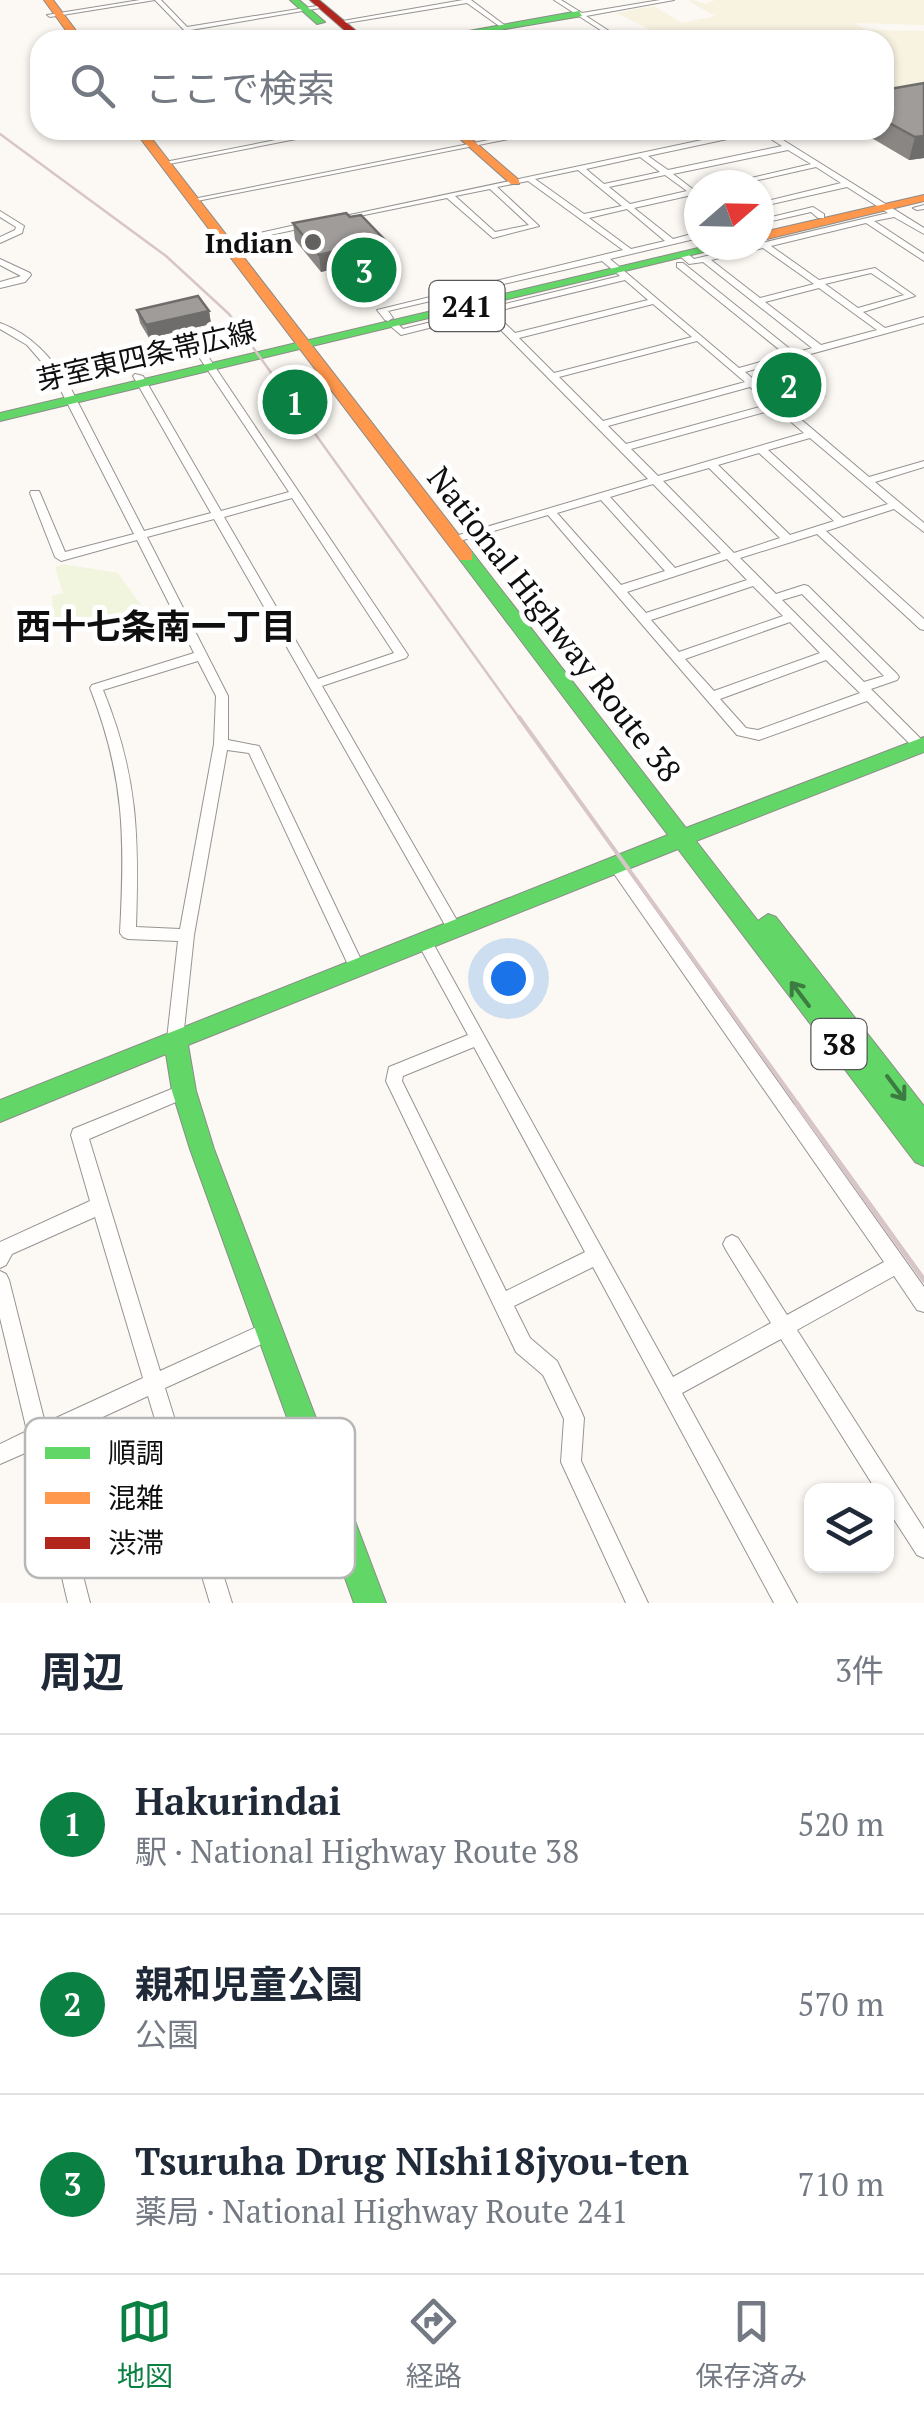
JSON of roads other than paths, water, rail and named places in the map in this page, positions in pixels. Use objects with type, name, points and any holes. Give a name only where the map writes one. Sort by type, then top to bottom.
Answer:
[{"type":"main road","points":[[309,4],[339,30]]},
{"type":"main road","points":[[49,7],[63,30]]},
{"type":"main road","points":[[49,7],[69,30]]},
{"type":"main road","points":[[486,30],[580,15]]},
{"type":"main road","name":"National Highway Route 38","points":[[148,140],[198,199],[690,836],[924,1126]]},
{"type":"main road","name":"National Highway Route 38","points":[[155,140],[169,162]]},
{"type":"main road","points":[[466,140],[523,180]]},
{"type":"main road","points":[[774,234],[922,201]]},
{"type":"main road","points":[[774,233],[822,216],[881,211]]},
{"type":"main road","name":"241","points":[[307,340],[388,317],[684,254]]},
{"type":"main road","name":"芽室東四条帯広線","points":[[0,418],[30,406],[207,361],[307,340]]},
{"type":"main road","name":"芽室東四条帯広線","points":[[0,409],[30,406]]},
{"type":"main road","points":[[7,1108],[356,966],[922,745]]},
{"type":"main road","name":"National Highway Route 38","points":[[690,836],[924,1154]]},
{"type":"main road","points":[[175,1039],[184,1091],[302,1418]]},
{"type":"main road","points":[[355,1562],[370,1603]]},
{"type":"street","points":[[49,7],[155,0],[185,28],[309,4]]},
{"type":"street","points":[[557,0],[604,30]]},
{"type":"street","points":[[580,15],[671,0]]},
{"type":"street","points":[[344,30],[468,1],[504,27]]},
{"type":"street","points":[[169,162],[285,140]]},
{"type":"street","points":[[198,199],[502,140]]},
{"type":"street","points":[[230,241],[713,140]]},
{"type":"street","points":[[777,140],[849,184],[921,253]]},
{"type":"street","points":[[604,186],[789,147]]},
{"type":"street","points":[[642,155],[684,184]]},
{"type":"street","points":[[774,174],[817,165]]},
{"type":"street","points":[[580,168],[684,248]]},
{"type":"street","points":[[523,180],[572,213],[586,216],[684,196]]},
{"type":"street","points":[[774,202],[849,184]]},
{"type":"street","points":[[449,195],[493,235],[535,226],[491,186]]},
{"type":"street","points":[[774,218],[813,209],[822,216]]},
{"type":"street","points":[[881,211],[924,232]]},
{"type":"street","points":[[0,213],[20,226],[20,230],[0,240]]},
{"type":"street","points":[[586,216],[630,252],[684,253]]},
{"type":"street","points":[[774,247],[884,331]]},
{"type":"street","points":[[388,317],[401,332],[487,312],[615,268],[630,252]]},
{"type":"street","points":[[684,260],[680,265],[793,356]]},
{"type":"street","points":[[700,260],[820,349]]},
{"type":"street","points":[[0,262],[27,275],[0,285]]},
{"type":"street","points":[[615,268],[924,528]]},
{"type":"street","points":[[758,301],[872,270],[911,296],[856,311]]},
{"type":"street","points":[[511,336],[655,301]]},
{"type":"street","points":[[487,312],[922,745]]},
{"type":"street","points":[[738,371],[924,320]]},
{"type":"street","points":[[0,326],[35,344],[48,358],[222,696],[221,744],[186,935],[175,1039]]},
{"type":"street","points":[[552,376],[699,338]]},
{"type":"street","points":[[207,361],[402,656],[316,684]]},
{"type":"street","points":[[140,380],[454,928]]},
{"type":"street","points":[[602,425],[752,384]]},
{"type":"street","points":[[624,448],[778,405]]},
{"type":"street","points":[[460,538],[812,434]]},
{"type":"street","points":[[761,449],[841,522]]},
{"type":"street","points":[[711,464],[788,539]]},
{"type":"street","points":[[868,481],[924,464]]},
{"type":"street","points":[[35,494],[61,557],[295,494]]},
{"type":"street","points":[[603,496],[673,573]]},
{"type":"street","points":[[620,590],[896,504]]},
{"type":"street","points":[[550,512],[742,732],[759,736],[893,677],[804,589],[774,599]]},
{"type":"street","points":[[818,529],[924,626]]},
{"type":"street","points":[[644,618],[756,581]]},
{"type":"street","points":[[678,657],[792,617]]},
{"type":"street","points":[[712,696],[828,654]]},
{"type":"street","points":[[186,935],[128,934],[132,836],[129,798],[116,734],[96,688],[200,656]]},
{"type":"street","points":[[221,744],[254,749],[356,966]]},
{"type":"street","points":[[614,864],[924,1303]]},
{"type":"street","points":[[424,940],[786,1603]]},
{"type":"street","points":[[476,1039],[395,1072],[394,1081],[523,1344],[550,1368],[574,1418],[571,1462],[637,1603]]},
{"type":"street","points":[[166,1418],[79,1135],[184,1091]]},
{"type":"street","points":[[0,1258],[6,1248],[100,1206]]},
{"type":"street","points":[[732,1244],[924,1548]]},
{"type":"street","points":[[502,1302],[595,1256]]},
{"type":"street","points":[[668,1390],[897,1265]]},
{"type":"street","points":[[0,1280],[35,1418]]},
{"type":"street","points":[[76,1418],[270,1330]]},
{"type":"street","points":[[0,1454],[25,1442]]},
{"type":"street","points":[[73,1578],[79,1603]]},
{"type":"street","points":[[214,1578],[221,1603]]},
{"type":"railway","points":[[0,134],[166,256],[229,314],[520,719]]},
{"type":"railway","points":[[519,717],[799,1106]]},
{"type":"railway","points":[[797,1104],[924,1280]]},
{"type":"place","name":"Indian","points":[[313,242]]},
{"type":"place","name":"Tsuruha Drug NIshi18jyou-ten","points":[[364,270]]},
{"type":"place","name":"親和児童公園","points":[[789,385]]},
{"type":"place","name":"Hakurindai","points":[[295,402]]},
{"type":"district","name":"西十七条南一丁目","points":[[156,626]]}]
